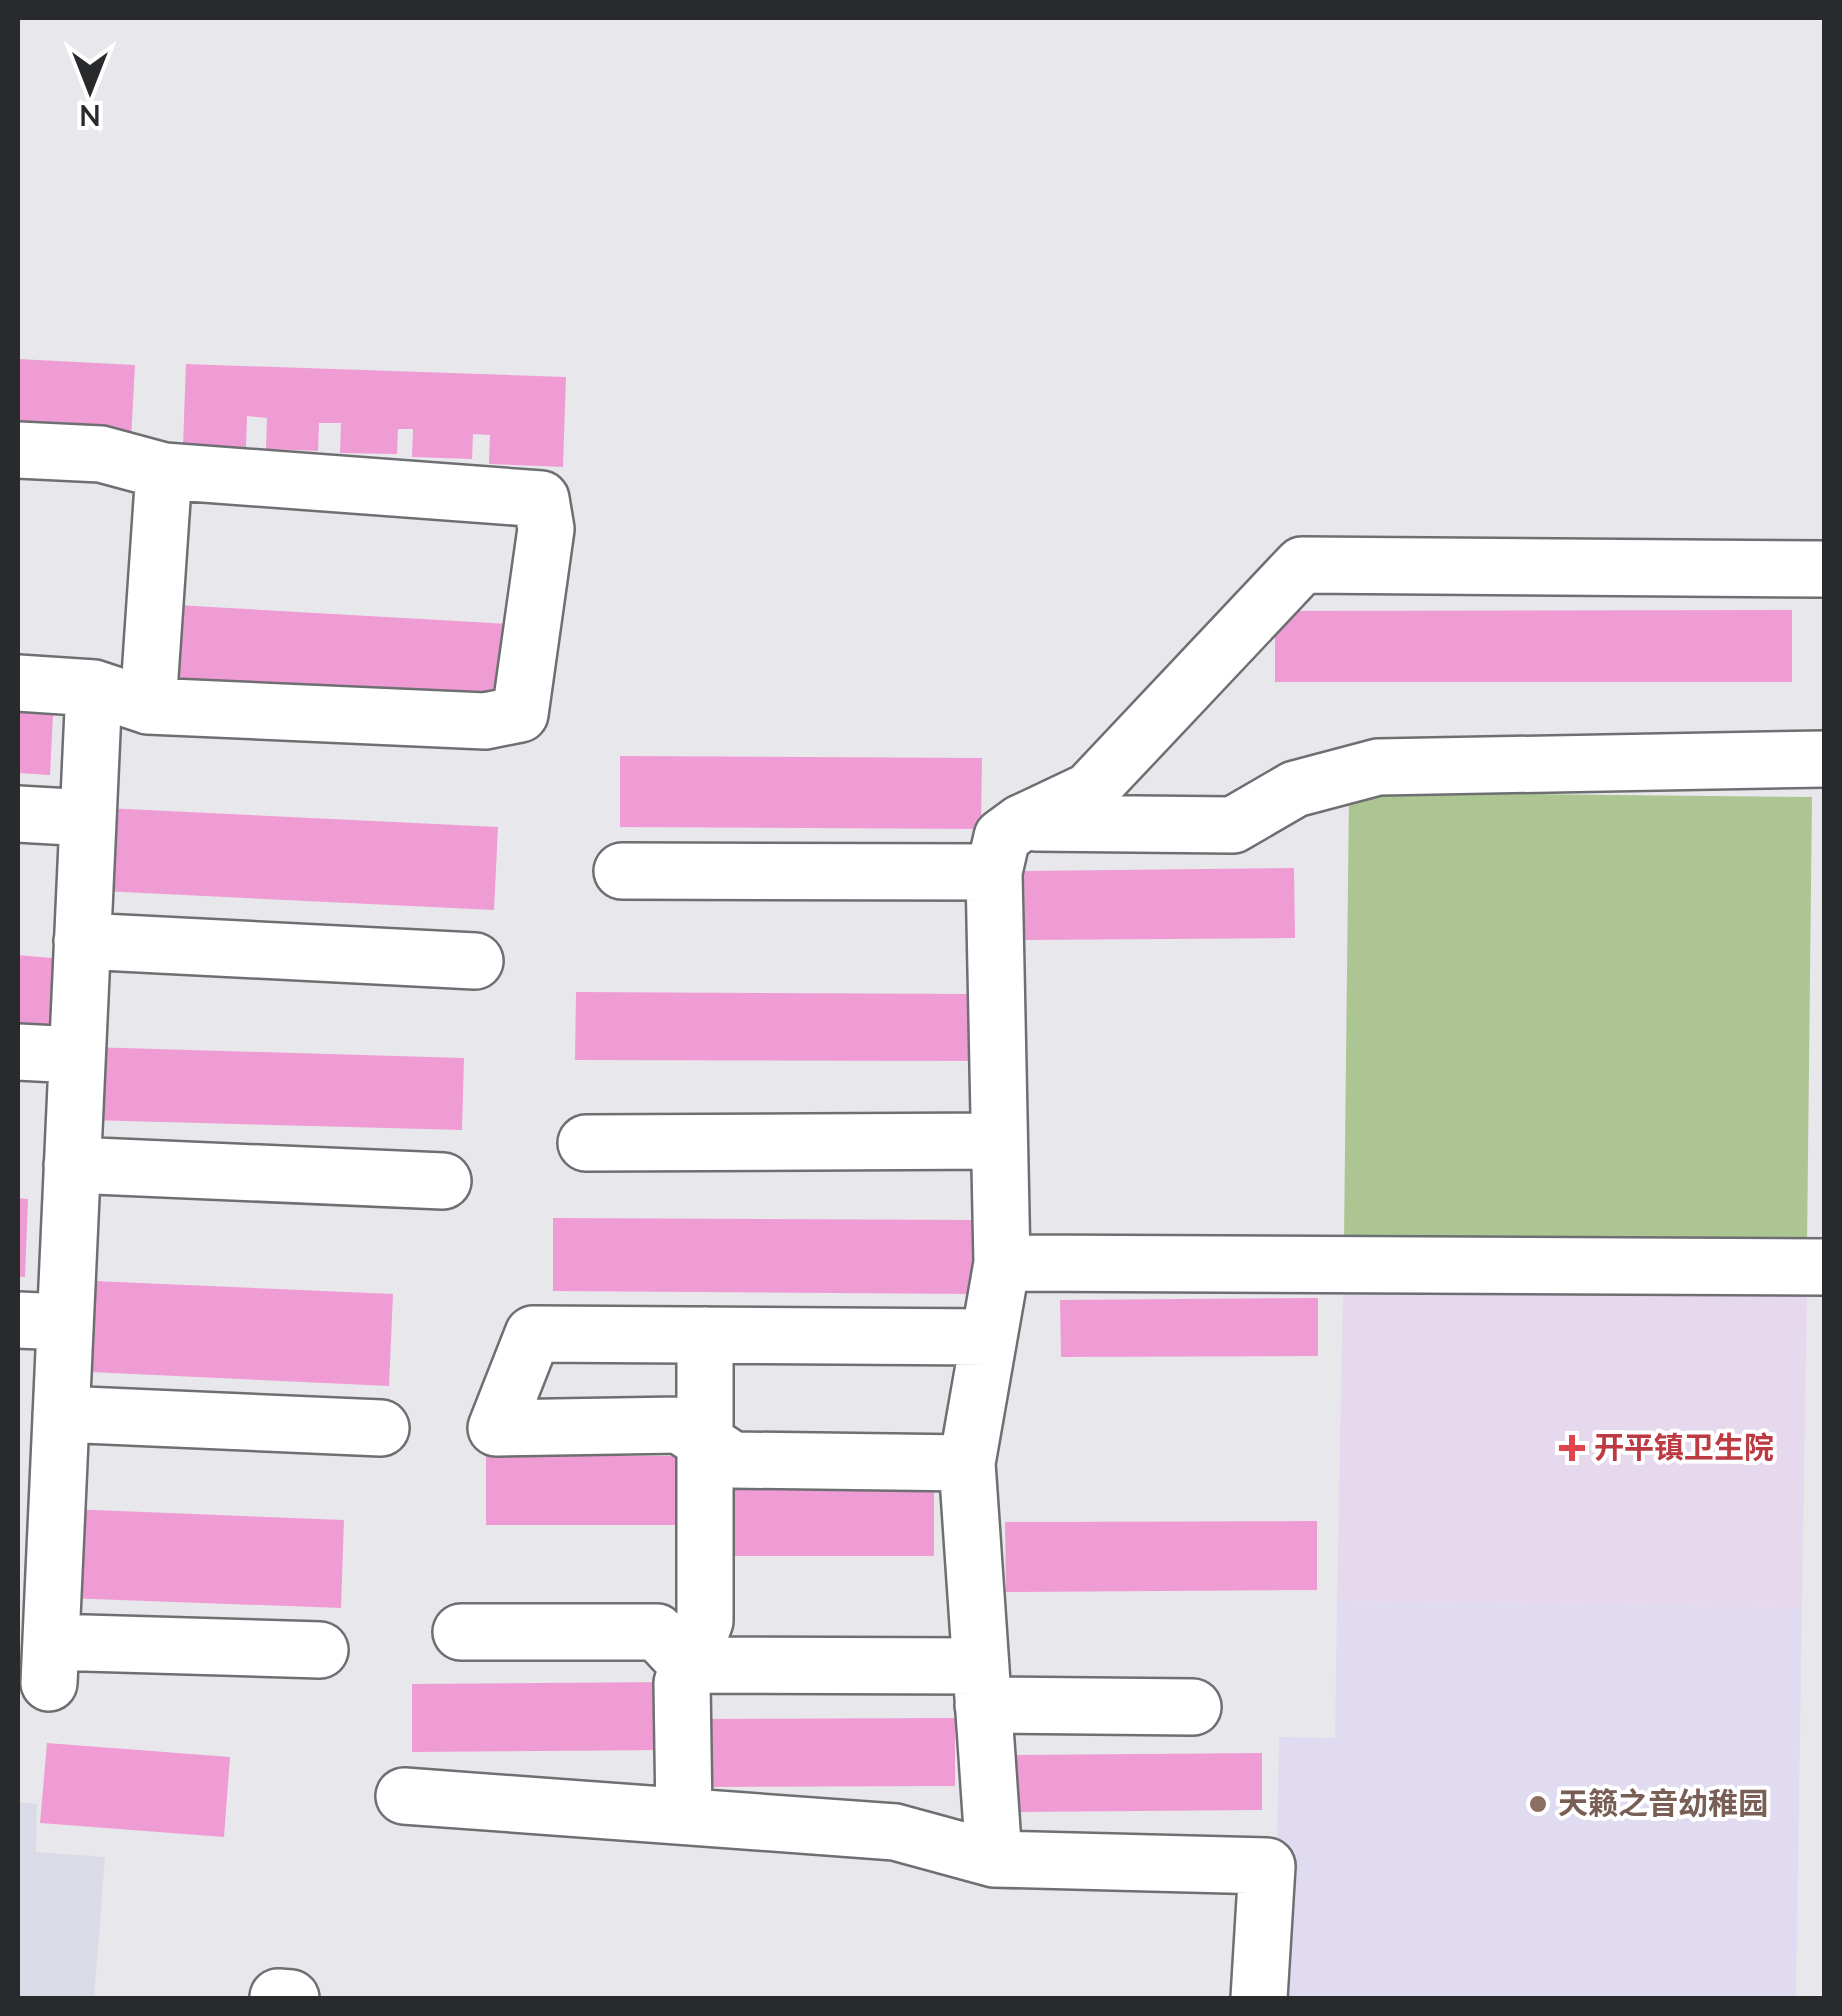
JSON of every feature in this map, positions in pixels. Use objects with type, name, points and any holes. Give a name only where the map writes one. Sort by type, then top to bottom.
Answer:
[{"type":"street","points":[[18,450],[100,454],[164,470],[541,499],[546,529],[520,714],[485,721],[148,706],[94,688],[18,683]]},
{"type":"street","points":[[148,706],[164,470]]},
{"type":"street","points":[[994,1860],[966,1463],[1002,1263],[994,872],[1002,837],[1021,823],[1089,791],[1302,566],[1824,569]]},
{"type":"street","points":[[94,688],[72,1165],[41,1321],[61,1414],[37,1535],[50,1663],[320,1650]]},
{"type":"street","points":[[1021,823],[1233,825],[1295,788],[1378,767],[1824,758]]},
{"type":"street","points":[[18,814],[88,818]]},
{"type":"street","points":[[622,871],[994,872]]},
{"type":"street","points":[[82,941],[476,961]]},
{"type":"street","points":[[18,1052],[77,1055]]},
{"type":"street","points":[[586,1143],[1000,1141]]},
{"type":"street","points":[[72,1165],[442,1182]]},
{"type":"street","points":[[1002,1263],[1824,1267]]},
{"type":"street","points":[[966,1463],[733,1460],[680,1425],[496,1428],[533,1334],[989,1337]]},
{"type":"street","points":[[684,1816],[682,1683],[705,1621],[705,1335]]},
{"type":"street","points":[[61,1414],[381,1428]]},
{"type":"street","points":[[460,1632],[657,1632],[688,1665],[982,1685],[1193,1706]]},
{"type":"street","points":[[404,1796],[895,1832],[994,1860],[1267,1866],[1260,1998]]},
{"type":"street","points":[[278,1998],[291,1998]]},
{"type":"shaded area","name":"开平镇卫生院","points":[[1343,1287],[1807,1295],[1802,1608],[1337,1601]]},
{"type":"shaded area","name":"天籁之音幼稚园","points":[[1337,1601],[1802,1608],[1796,1998],[1274,1998],[1279,1737],[1335,1738]]},
{"type":"shaded area","points":[[18,1802],[37,1804],[36,1852],[105,1857],[94,1998],[18,1998]]},
{"type":"green space","points":[[1349,792],[1812,797],[1807,1247],[1344,1240]]},
{"type":"building","points":[[18,359],[135,365],[131,440],[18,434]]},
{"type":"building","points":[[186,364],[566,377],[563,467],[489,464],[490,435],[473,434],[472,459],[412,457],[413,429],[398,429],[397,454],[340,453],[341,423],[319,423],[318,451],[266,449],[267,418],[247,416],[246,447],[183,445]]},
{"type":"building","points":[[176,605],[509,624],[504,700],[172,680]]},
{"type":"building","points":[[1792,610],[1792,682],[1275,682],[1275,611]]},
{"type":"building","points":[[18,694],[54,696],[50,775],[18,773]]},
{"type":"building","points":[[620,756],[982,758],[981,829],[620,827]]},
{"type":"building","points":[[105,808],[498,827],[494,910],[101,891]]},
{"type":"building","points":[[1294,868],[1295,938],[1025,940],[1024,871]]},
{"type":"building","points":[[18,955],[63,959],[57,1037],[18,1034]]},
{"type":"building","points":[[576,992],[987,994],[987,1061],[575,1060]]},
{"type":"building","points":[[89,1047],[464,1058],[462,1130],[87,1120]]},
{"type":"building","points":[[18,1198],[28,1199],[25,1277],[18,1277]]},
{"type":"building","points":[[553,1218],[977,1220],[977,1294],[553,1291]]},
{"type":"building","points":[[94,1281],[393,1294],[389,1386],[90,1372]]},
{"type":"building","points":[[1318,1298],[1318,1356],[1061,1357],[1060,1300]]},
{"type":"building","points":[[486,1456],[695,1456],[695,1525],[486,1525]]},
{"type":"building","points":[[934,1488],[934,1556],[725,1556],[725,1489]]},
{"type":"building","points":[[69,1509],[344,1520],[341,1608],[65,1598]]},
{"type":"building","points":[[1317,1521],[1317,1590],[1006,1592],[1005,1522]]},
{"type":"building","points":[[669,1682],[669,1750],[412,1752],[412,1684]]},
{"type":"building","points":[[955,1718],[955,1786],[698,1787],[697,1719]]},
{"type":"building","points":[[47,1743],[230,1757],[224,1837],[40,1823]]},
{"type":"building","points":[[1262,1753],[1262,1810],[1005,1812],[1005,1755]]},
{"type":"place","name":"开平镇卫生院","points":[[1572,1448]]},
{"type":"place","name":"天籁之音幼稚园","points":[[1538,1804]]}]
